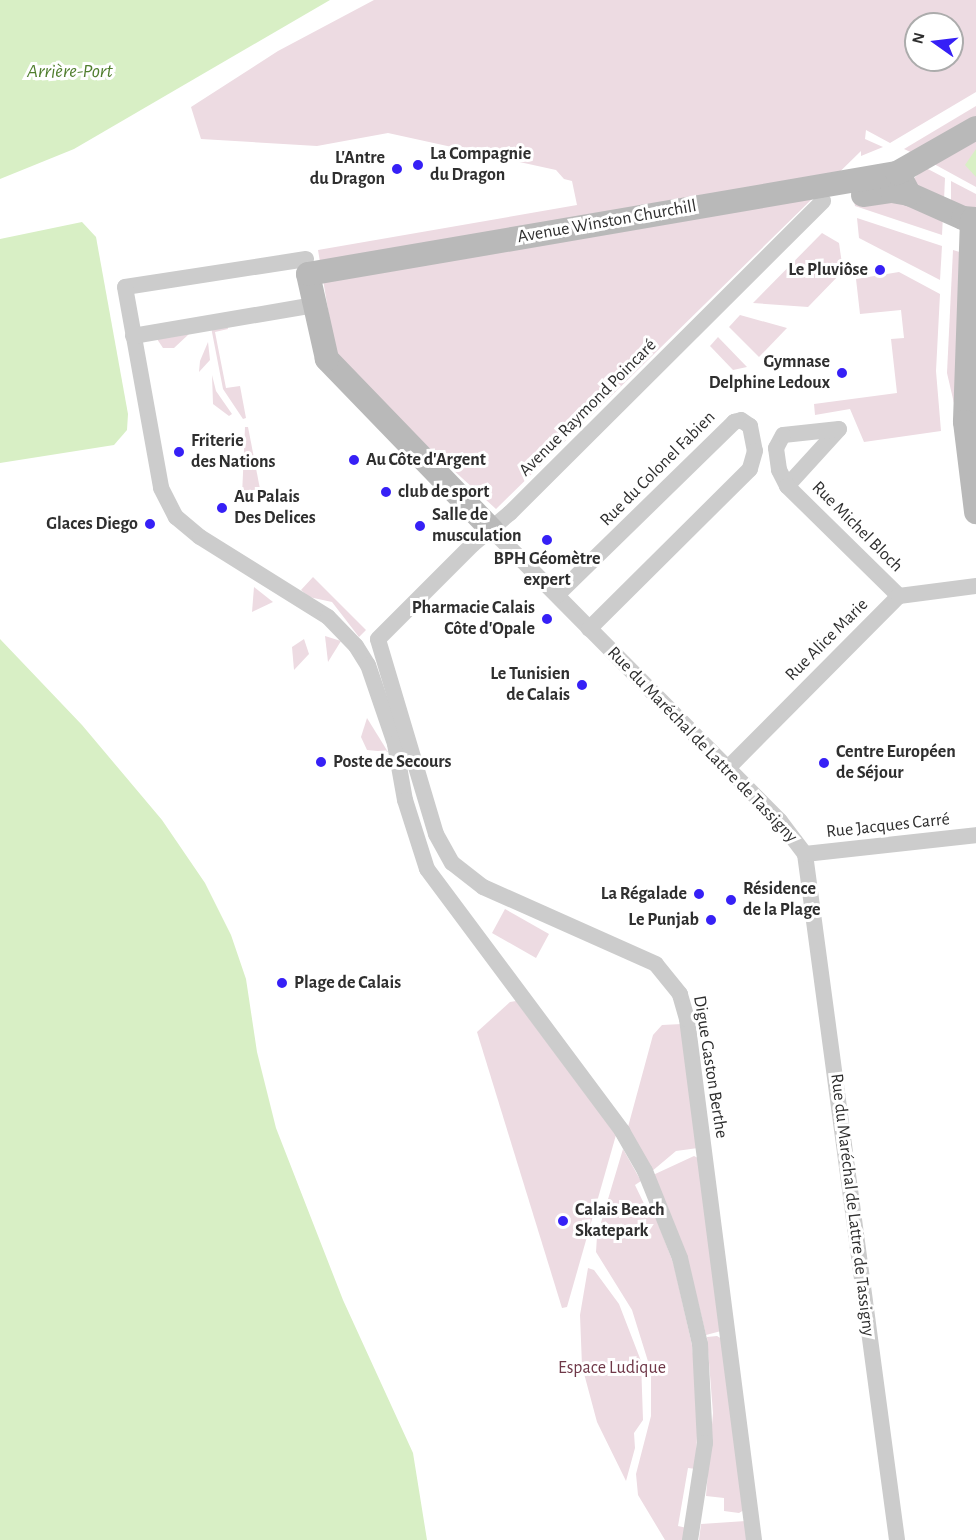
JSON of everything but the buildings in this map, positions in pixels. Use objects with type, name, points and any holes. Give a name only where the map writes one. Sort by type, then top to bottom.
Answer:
[{"type":"street","points":[[976,128],[908,182],[974,220],[965,422],[976,512]]},
{"type":"street","name":"Avenue Winston Churchill","points":[[133,336],[125,287],[310,282],[886,191],[908,182]]},
{"type":"street","name":"Avenue Winston Churchill","points":[[310,282],[908,182]]},
{"type":"street","name":"Avenue Raymond Poincaré","points":[[378,639],[473,544],[492,530],[823,201]]},
{"type":"street","points":[[310,282],[133,336],[158,477],[170,508],[210,544],[250,565],[341,627],[368,665],[395,744],[405,800],[428,868],[622,1131],[651,1185],[674,1241],[693,1310],[704,1380],[705,1443],[690,1540]]},
{"type":"street","name":"Rue du Maréchal de Lattre de Tassigny","points":[[310,282],[327,359],[556,596],[780,821],[805,854],[897,1540]]},
{"type":"street","points":[[968,370],[976,414]]},
{"type":"street","name":"Rue du Colonel Fabien","points":[[556,596],[734,422],[741,420],[750,426],[756,451],[750,469],[589,629]]},
{"type":"street","name":"Rue Michel Bloch","points":[[787,486],[899,596]]},
{"type":"street","points":[[899,596],[976,586]]},
{"type":"street","name":"Rue Alice Marie","points":[[728,768],[899,596]]},
{"type":"street","name":"Digue Gaston Berthe","points":[[378,639],[436,834],[458,870],[483,887],[656,964],[680,994],[687,1019],[754,1540]]},
{"type":"street","name":"Rue Jacques Carré","points":[[805,854],[976,835]]},
{"type":"green space","points":[[374,0],[976,0],[976,92],[890,143],[866,130],[865,139],[883,147],[861,156],[861,151],[496,509],[372,396],[336,357],[318,250],[577,205],[572,181],[564,179],[556,170],[388,133],[317,146],[201,139],[191,107],[278,51]]},
{"type":"green space","points":[[976,106],[976,120],[917,155],[904,149]]},
{"type":"green space","points":[[976,139],[976,187],[934,164]]},
{"type":"green space","points":[[926,168],[945,178],[944,200],[917,187],[914,178]]},
{"type":"green space","points":[[951,181],[976,194],[976,209],[951,203]]},
{"type":"green space","points":[[887,195],[943,215],[942,235],[855,206],[854,201]]},
{"type":"green space","points":[[857,218],[942,246],[940,280],[859,238]]},
{"type":"green space","points":[[822,233],[839,243],[843,271],[808,307],[753,303]]},
{"type":"green space","points":[[953,250],[963,253],[956,412],[947,373]]},
{"type":"green space","points":[[899,272],[940,294],[936,371],[941,431],[864,442],[850,409],[815,415],[814,404],[897,393],[891,339],[904,338],[901,310],[860,314],[856,279]]},
{"type":"green space","points":[[740,315],[787,328],[759,357],[729,327]]},
{"type":"green space","points":[[227,325],[228,329],[215,332],[226,388],[240,386],[246,418],[243,419],[223,389],[211,327]]},
{"type":"green space","points":[[189,334],[174,348],[163,348],[157,339]]},
{"type":"green space","points":[[718,337],[747,367],[733,370],[710,346]]},
{"type":"green space","points":[[208,342],[210,360],[199,372],[200,361]]},
{"type":"green space","points":[[212,375],[216,391],[232,414],[229,416],[213,404]]},
{"type":"green space","points":[[245,427],[248,427],[260,489],[245,499],[242,496]]},
{"type":"green space","points":[[313,577],[366,630],[359,637],[332,602],[309,597],[301,590]]},
{"type":"green space","points":[[254,587],[273,602],[252,612]]},
{"type":"green space","points":[[325,636],[341,641],[328,662]]},
{"type":"green space","points":[[304,639],[309,654],[294,670],[292,647]]},
{"type":"green space","points":[[367,718],[388,752],[367,750],[361,737]]},
{"type":"green space","points":[[505,909],[549,934],[536,958],[492,933]]},
{"type":"green space","name":"Calais Beach Skatepark","points":[[516,1001],[616,1135],[567,1307],[562,1308],[477,1032],[510,1002]]},
{"type":"green space","points":[[682,1024],[698,1148],[676,1151],[651,1172],[628,1127],[653,1035],[662,1025]]},
{"type":"green space","points":[[623,1149],[641,1181],[635,1185],[648,1212],[653,1210],[674,1265],[692,1345],[698,1400],[696,1469],[688,1468],[678,1526],[687,1528],[684,1540],[665,1540],[638,1495],[636,1474],[651,1416],[651,1371],[632,1310],[596,1252],[597,1236]]},
{"type":"green space","points":[[694,1156],[700,1159],[721,1331],[706,1335],[688,1262],[653,1175]]},
{"type":"green space","name":"Espace Ludique","points":[[588,1268],[594,1270],[619,1304],[641,1361],[643,1420],[634,1433],[635,1448],[626,1481],[597,1422],[582,1366],[580,1315]]},
{"type":"green space","points":[[717,1336],[722,1339],[744,1510],[739,1513],[724,1511],[724,1498],[706,1496],[713,1413],[707,1337]]},
{"type":"green space","points":[[746,1521],[748,1540],[699,1540],[701,1524]]},
{"type":"water","name":"Arrière-Port","points":[[0,0],[330,0],[74,149],[0,179]]},
{"type":"water","points":[[976,149],[976,177],[965,165]]},
{"type":"water","points":[[82,222],[96,237],[128,414],[127,430],[114,445],[0,463],[0,239]]},
{"type":"water","points":[[0,639],[82,725],[162,820],[205,883],[231,935],[246,979],[257,1052],[276,1128],[343,1300],[413,1453],[427,1540],[0,1540]]},
{"type":"place","name":"La Compagnie du Dragon","points":[[418,165]]},
{"type":"place","name":"L'Antre du Dragon","points":[[397,169]]},
{"type":"place","name":"Le Pluviôse","points":[[880,270]]},
{"type":"place","name":"Gymnase Delphine Ledoux","points":[[842,373]]},
{"type":"place","name":"Friterie des Nations","points":[[179,452]]},
{"type":"place","name":"Au Côte d'Argent","points":[[354,460]]},
{"type":"place","name":"club de sport","points":[[386,492]]},
{"type":"place","name":"Au Palais Des Delices","points":[[222,508]]},
{"type":"place","name":"Glaces Diego","points":[[150,524]]},
{"type":"place","name":"Salle de musculation","points":[[420,526]]},
{"type":"place","name":"BPH Géomètre expert","points":[[547,540]]},
{"type":"place","name":"Pharmacie Calais Côte d'Opale","points":[[547,619]]},
{"type":"place","name":"Le Tunisien de Calais","points":[[582,685]]},
{"type":"place","name":"Poste de Secours","points":[[321,762]]},
{"type":"place","name":"Centre Européen de Séjour","points":[[824,763]]},
{"type":"place","name":"La Régalade","points":[[699,894]]},
{"type":"place","name":"Résidence de la Plage","points":[[731,900]]},
{"type":"place","name":"Le Punjab","points":[[711,920]]},
{"type":"place","name":"Plage de Calais","points":[[282,983]]},
{"type":"place","name":"Calais Beach Skatepark","points":[[563,1221]]}]
